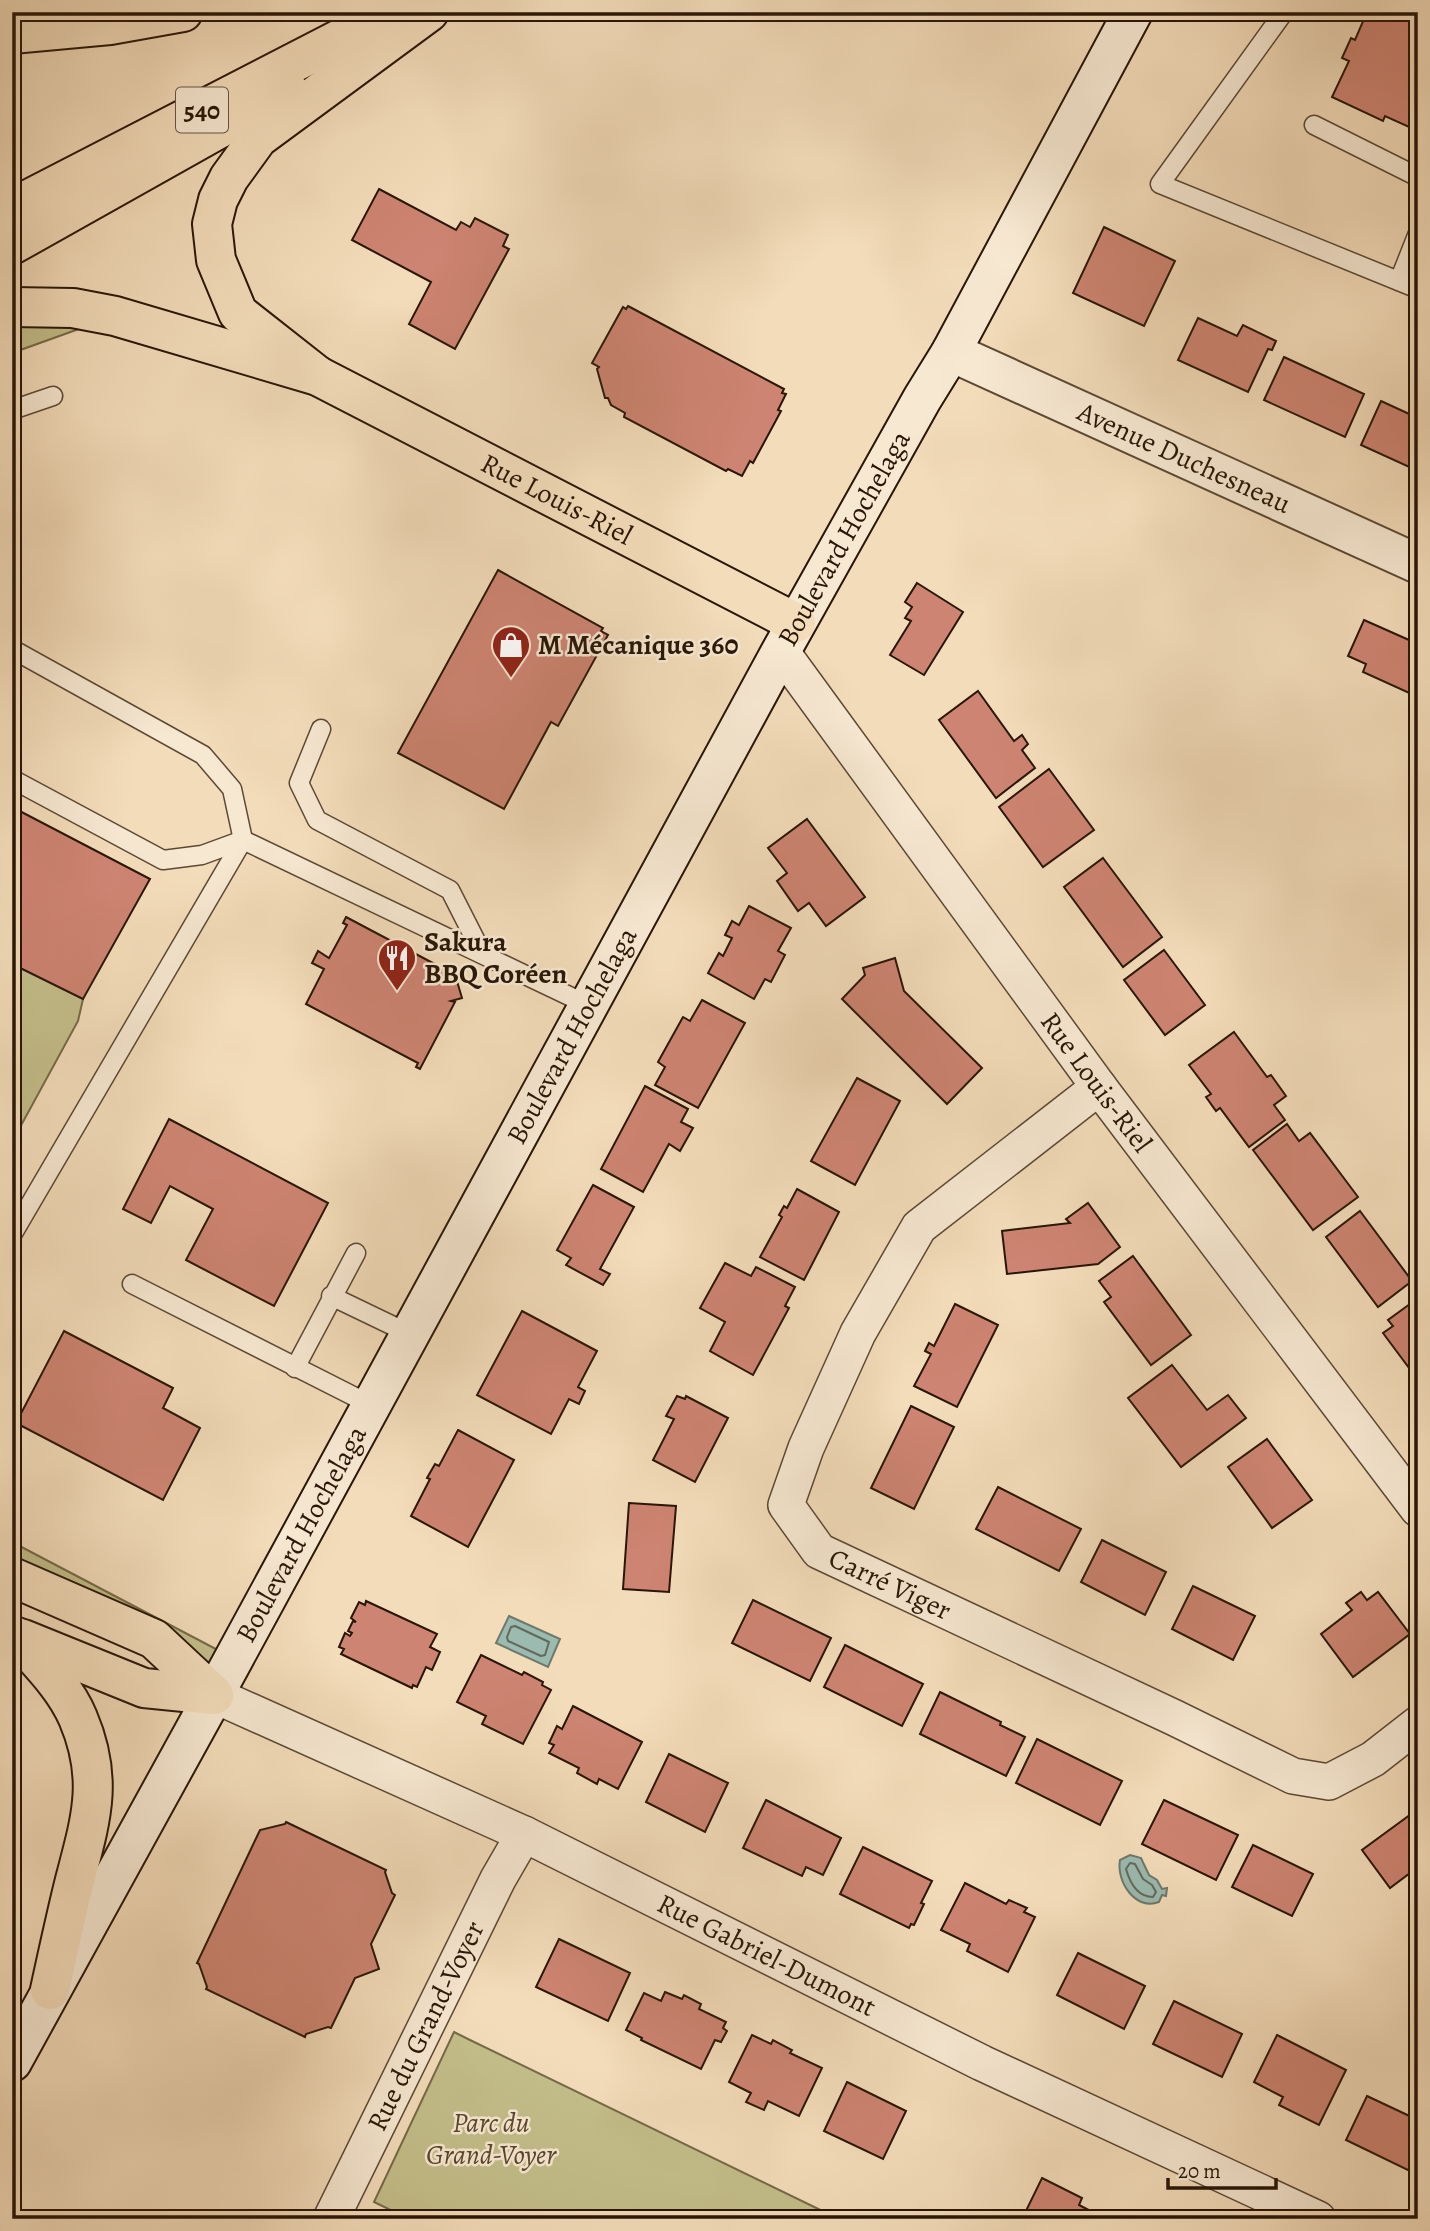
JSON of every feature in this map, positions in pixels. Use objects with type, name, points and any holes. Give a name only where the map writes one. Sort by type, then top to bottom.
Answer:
[{"type":"highway","points":[[12,34],[110,25],[183,12]]},
{"type":"highway","name":"540","points":[[12,208],[392,12]]},
{"type":"highway","points":[[12,245],[429,12]]},
{"type":"highway","points":[[317,376],[237,313],[216,260],[212,224],[218,200],[229,178],[258,138],[429,12]]},
{"type":"highway","points":[[12,307],[74,308],[115,316],[317,376]]},
{"type":"highway","name":"Rue Louis-Riel","points":[[317,376],[788,637]]},
{"type":"highway","points":[[12,1577],[154,1639],[214,1695]]},
{"type":"highway","points":[[14,1636],[144,1688],[214,1695]]},
{"type":"highway","points":[[14,1636],[57,1685],[77,1716],[91,1756],[94,1803],[87,1842],[50,1990]]},
{"type":"main road","name":"Boulevard Hochelaga","points":[[12,2062],[788,637],[951,352],[1133,12]]},
{"type":"main road","name":"Avenue Duchesneau","points":[[951,352],[1418,564]]},
{"type":"street","name":"Rue Louis-Riel","points":[[788,637],[1099,1087],[1418,1509]]},
{"type":"street","name":"Carré Viger","points":[[1099,1087],[919,1227],[858,1334],[806,1448],[786,1505],[819,1551],[1293,1776],[1329,1782],[1373,1759],[1418,1724]]},
{"type":"street","name":"Rue Gabriel-Dumont","points":[[214,1695],[524,1834],[982,2063],[1318,2219]]},
{"type":"street","name":"Rue du Grand-Voyer","points":[[331,2219],[498,1879],[524,1834]]},
{"type":"lane","points":[[1284,12],[1160,184],[1418,289]]},
{"type":"lane","points":[[1314,125],[1418,177]]},
{"type":"lane","points":[[1399,281],[1418,233]]},
{"type":"lane","points":[[12,410],[53,396]]},
{"type":"lane","points":[[12,649],[203,755],[232,789],[243,839],[12,1235]]},
{"type":"lane","points":[[321,730],[299,783],[317,820],[450,890],[482,954]]},
{"type":"lane","points":[[12,779],[163,860],[202,855],[243,839],[588,1004]]},
{"type":"lane","points":[[295,1368],[356,1253]]},
{"type":"lane","points":[[132,1284],[371,1405]]},
{"type":"lane","points":[[331,1296],[410,1334]]},
{"type":"green space","points":[[12,307],[115,316],[12,353]]},
{"type":"green space","points":[[12,964],[83,999],[78,1021],[12,1142]]},
{"type":"green space","points":[[12,1542],[233,1658],[214,1695],[12,1577]]},
{"type":"green space","name":"Parc du Grand-Voyer","points":[[454,2032],[839,2219],[409,2219],[374,2202]]},
{"type":"water","points":[[509,1616],[560,1639],[548,1667],[496,1643]]},
{"type":"water","points":[[1130,1855],[1141,1858],[1149,1875],[1157,1880],[1162,1889],[1167,1888],[1166,1896],[1162,1895],[1159,1902],[1142,1902],[1124,1885],[1120,1860]]},
{"type":"building","points":[[1367,12],[1418,12],[1418,131],[1385,116],[1383,121],[1332,97],[1349,61],[1342,58],[1351,38],[1355,40]]},
{"type":"building","points":[[379,189],[456,230],[461,222],[470,227],[475,218],[508,235],[503,246],[509,249],[455,349],[409,324],[431,282],[352,240]]},
{"type":"building","points":[[1104,227],[1175,261],[1144,326],[1073,293]]},
{"type":"building","points":[[628,306],[784,389],[782,393],[786,394],[778,410],[781,411],[753,463],[750,461],[742,476],[728,469],[726,471],[624,417],[625,413],[605,398],[597,369],[599,367],[592,363],[623,307],[626,309]]},
{"type":"building","points":[[1198,318],[1237,336],[1243,325],[1276,341],[1272,350],[1268,349],[1248,392],[1178,360]]},
{"type":"building","points":[[1284,357],[1364,394],[1345,437],[1264,400]]},
{"type":"building","points":[[1381,401],[1418,418],[1418,471],[1361,445]]},
{"type":"building","name":"M Mécanique 360","points":[[498,570],[603,628],[601,631],[608,635],[558,726],[551,722],[504,809],[398,753]]},
{"type":"building","points":[[917,583],[963,612],[924,675],[890,655],[911,621],[905,618],[912,607],[905,602]]},
{"type":"building","points":[[1364,620],[1418,644],[1418,697],[1363,672],[1366,664],[1348,656]]},
{"type":"building","points":[[978,691],[1014,741],[1022,735],[1028,744],[1022,750],[1035,768],[996,798],[939,720]]},
{"type":"building","points":[[1049,769],[1094,830],[1043,867],[999,807]]},
{"type":"building","points":[[12,807],[150,879],[83,999],[12,964],[12,922],[15,917],[12,915]]},
{"type":"building","points":[[807,819],[865,897],[826,926],[809,903],[798,911],[777,881],[787,873],[768,848]]},
{"type":"building","points":[[1103,858],[1162,937],[1123,967],[1064,887]]},
{"type":"building","points":[[749,906],[791,928],[778,951],[785,955],[771,982],[765,979],[754,999],[708,973],[719,953],[723,956],[732,938],[725,935],[732,921],[739,925]]},
{"type":"building","points":[[346,917],[446,970],[443,975],[454,971],[462,998],[451,1001],[455,1002],[420,1069],[416,1067],[418,1063],[306,1004],[324,969],[312,963],[318,951],[329,958],[347,925],[343,923]]},
{"type":"building","points":[[1164,950],[1205,1005],[1165,1035],[1124,980]]},
{"type":"building","points":[[895,958],[904,991],[982,1068],[947,1104],[842,999],[865,975],[863,968]]},
{"type":"building","points":[[702,1000],[745,1023],[698,1108],[655,1085],[665,1067],[658,1062],[683,1017],[690,1021]]},
{"type":"building","points":[[1234,1032],[1267,1077],[1271,1075],[1286,1096],[1274,1105],[1285,1120],[1249,1147],[1220,1108],[1216,1111],[1206,1097],[1211,1094],[1189,1065]]},
{"type":"building","points":[[857,1078],[900,1101],[855,1185],[811,1161]]},
{"type":"building","points":[[645,1086],[688,1109],[681,1122],[693,1128],[680,1151],[669,1144],[643,1192],[601,1169]]},
{"type":"building","points":[[169,1119],[328,1203],[274,1306],[186,1260],[213,1209],[170,1186],[151,1223],[123,1209]]},
{"type":"building","points":[[1287,1124],[1299,1141],[1310,1133],[1358,1197],[1313,1230],[1253,1150]]},
{"type":"building","points":[[593,1185],[634,1207],[600,1269],[610,1274],[603,1285],[566,1265],[571,1258],[557,1250]]},
{"type":"building","points":[[797,1189],[839,1212],[804,1280],[760,1257],[782,1217],[779,1215],[784,1206],[787,1208]]},
{"type":"building","points":[[1088,1203],[1120,1247],[1098,1264],[1007,1274],[1002,1231],[1070,1223],[1066,1219]]},
{"type":"building","points":[[1360,1211],[1412,1281],[1378,1307],[1326,1237]]},
{"type":"building","points":[[1133,1256],[1191,1335],[1151,1365],[1104,1302],[1111,1297],[1099,1281]]},
{"type":"building","points":[[725,1263],[751,1276],[756,1267],[795,1287],[785,1306],[789,1308],[753,1375],[710,1351],[725,1322],[700,1308]]},
{"type":"building","points":[[1414,1301],[1418,1306],[1418,1380],[1383,1333],[1393,1326],[1388,1320]]},
{"type":"building","points":[[955,1304],[998,1325],[957,1407],[914,1386],[931,1354],[925,1351],[929,1343],[934,1346]]},
{"type":"building","points":[[522,1311],[597,1351],[578,1387],[585,1391],[579,1404],[569,1399],[551,1434],[477,1395]]},
{"type":"building","points":[[64,1331],[173,1388],[163,1408],[200,1428],[163,1500],[16,1423]]},
{"type":"building","points":[[1172,1365],[1207,1410],[1228,1395],[1246,1418],[1181,1467],[1128,1398]]},
{"type":"building","points":[[677,1396],[685,1399],[686,1396],[728,1418],[695,1482],[653,1460],[674,1419],[666,1416]]},
{"type":"building","points":[[911,1406],[954,1427],[914,1509],[871,1488]]},
{"type":"building","points":[[458,1430],[514,1460],[468,1547],[411,1516],[430,1479],[427,1478],[435,1464],[439,1466]]},
{"type":"building","points":[[1267,1439],[1312,1500],[1272,1528],[1228,1467]]},
{"type":"building","points":[[998,1487],[1081,1529],[1059,1571],[976,1529]]},
{"type":"building","points":[[629,1503],[676,1506],[669,1592],[623,1589]]},
{"type":"building","points":[[1102,1540],[1166,1572],[1145,1615],[1081,1582]]},
{"type":"building","points":[[1193,1586],[1255,1616],[1233,1660],[1172,1629]]},
{"type":"building","points":[[1361,1592],[1367,1600],[1378,1592],[1410,1634],[1353,1677],[1321,1634],[1352,1610],[1346,1603]]},
{"type":"building","points":[[753,1600],[831,1638],[810,1681],[732,1643]]},
{"type":"building","points":[[366,1601],[437,1634],[430,1647],[440,1652],[432,1670],[426,1667],[417,1687],[413,1685],[412,1688],[341,1654],[344,1649],[339,1647],[345,1633],[350,1636],[352,1633],[348,1631],[353,1621],[356,1622],[351,1618],[359,1602],[365,1605]]},
{"type":"building","points":[[845,1645],[923,1684],[902,1726],[824,1687]]},
{"type":"building","points":[[481,1655],[522,1675],[524,1672],[543,1682],[542,1685],[551,1690],[523,1744],[482,1724],[486,1716],[457,1702]]},
{"type":"building","points":[[940,1692],[1025,1737],[1006,1776],[920,1734]]},
{"type":"building","points":[[573,1706],[642,1742],[618,1789],[599,1779],[597,1784],[577,1773],[579,1768],[549,1753],[554,1745],[549,1743],[557,1726],[562,1729]]},
{"type":"building","points":[[1037,1739],[1122,1781],[1100,1825],[1016,1783]]},
{"type":"building","points":[[669,1754],[728,1783],[705,1832],[646,1802]]},
{"type":"building","points":[[766,1800],[841,1838],[823,1875],[806,1867],[802,1876],[743,1848]]},
{"type":"building","points":[[1164,1800],[1238,1835],[1216,1880],[1142,1844]]},
{"type":"building","points":[[1418,1809],[1418,1867],[1390,1888],[1362,1850]]},
{"type":"building","points":[[286,1822],[386,1870],[392,1893],[395,1895],[371,1944],[379,1969],[355,1978],[331,2028],[306,2034],[305,2037],[206,1989],[197,1963],[260,1830]]},
{"type":"building","points":[[1253,1845],[1313,1874],[1292,1916],[1232,1887]]},
{"type":"building","points":[[863,1847],[932,1881],[914,1925],[911,1924],[909,1928],[840,1894]]},
{"type":"building","points":[[965,1883],[1006,1904],[1009,1900],[1027,1908],[1024,1912],[1035,1917],[1008,1972],[967,1951],[970,1944],[941,1930]]},
{"type":"building","points":[[559,1939],[630,1973],[608,2021],[536,1987]]},
{"type":"building","points":[[1078,1953],[1145,1986],[1124,2029],[1057,1995]]},
{"type":"building","points":[[665,1992],[682,1999],[684,1995],[701,2004],[699,2009],[726,2022],[723,2028],[727,2031],[721,2042],[715,2040],[701,2069],[626,2030],[644,1993],[661,2001]]},
{"type":"building","points":[[1174,2001],[1242,2034],[1222,2077],[1153,2044]]},
{"type":"building","points":[[752,2035],[771,2044],[773,2040],[792,2050],[790,2053],[822,2068],[799,2116],[768,2101],[764,2110],[746,2102],[751,2093],[729,2082]]},
{"type":"building","points":[[1277,2035],[1346,2070],[1319,2125],[1279,2105],[1283,2097],[1254,2082]]},
{"type":"building","points":[[847,2082],[906,2111],[883,2159],[824,2131]]},
{"type":"building","points":[[1367,2096],[1418,2120],[1418,2165],[1414,2173],[1346,2140]]},
{"type":"building","points":[[1042,2178],[1082,2198],[1079,2205],[1106,2219],[1022,2219]]},
{"type":"place","name":"M Mécanique 360","points":[[511,679]]},
{"type":"place","name":"Sakura BBQ Coréen","points":[[397,992]]}]
